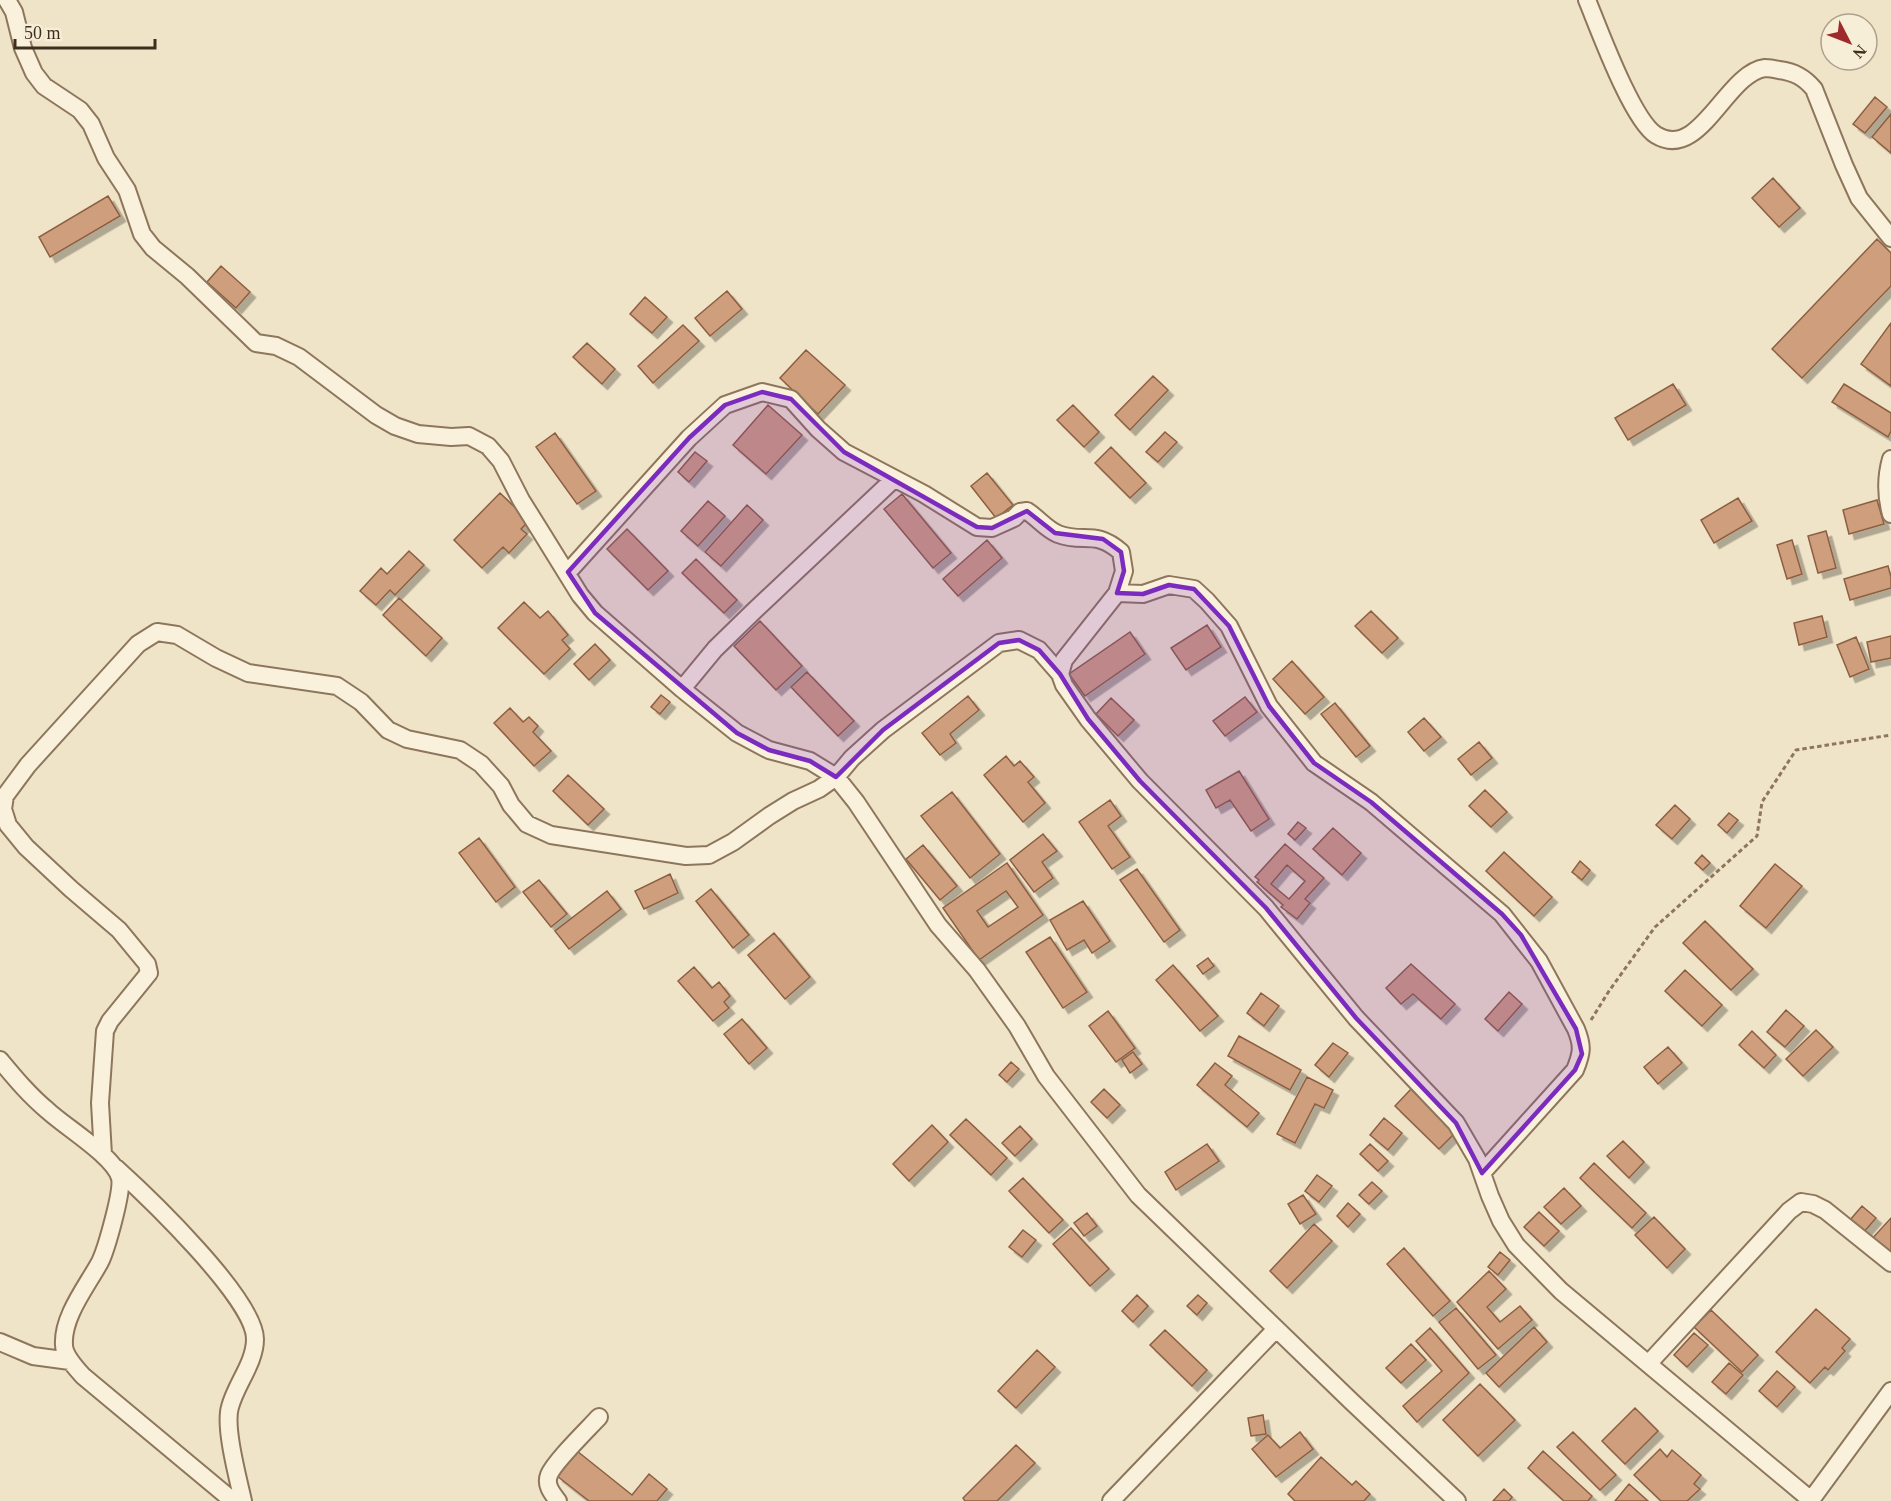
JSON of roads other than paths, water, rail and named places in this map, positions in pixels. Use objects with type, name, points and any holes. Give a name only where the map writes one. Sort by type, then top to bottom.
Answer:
[{"type":"street","points":[[7,0],[14,12],[23,48],[34,73],[44,86],[80,110],[91,124],[106,158],[127,190],[142,234],[153,248],[187,276],[256,343],[276,346],[299,357],[376,415],[395,426],[418,434],[469,436],[488,446],[501,461],[526,508],[568,572],[580,595],[595,613],[682,689],[737,733],[769,750],[810,761],[836,777],[856,802],[938,925],[984,979],[1017,1026],[1046,1076],[1138,1195],[1457,1501]]},
{"type":"street","points":[[1587,0],[1625,90],[1643,122],[1655,135],[1670,140],[1684,137],[1697,130],[1736,85],[1750,74],[1766,68],[1790,71],[1806,79],[1814,89],[1859,198],[1891,238]]},
{"type":"street","points":[[568,572],[689,438],[725,405],[762,392],[791,399],[818,429],[844,452],[924,494],[977,528],[992,528],[1014,518],[1020,512],[1027,511],[1054,533],[1063,536],[1103,539],[1121,552],[1124,571],[1117,593],[1064,660],[1060,674]]},
{"type":"street","points":[[1891,459],[1887,471],[1888,503],[1891,513]]},
{"type":"street","points":[[682,689],[715,649],[753,611],[807,563],[894,479]]},
{"type":"street","points":[[1117,593],[1143,594],[1169,585],[1194,589],[1228,626],[1269,706],[1314,763],[1371,802],[1502,914],[1539,961],[1580,1039],[1582,1054],[1575,1070],[1482,1173]]},
{"type":"street","points":[[233,1501],[83,1376],[70,1361],[63,1346],[76,1301],[101,1260],[117,1208],[121,1180],[109,1161],[100,1103],[105,1031],[110,1021],[149,973],[147,964],[119,930],[26,847],[8,825],[3,809],[5,796],[28,765],[138,644],[157,633],[177,634],[216,658],[248,673],[338,686],[361,702],[388,730],[407,739],[460,750],[481,764],[501,786],[511,805],[527,824],[551,835],[686,856],[709,855],[769,816],[819,789],[836,777],[852,758],[883,729],[999,644],[1019,640],[1039,650],[1060,674],[1064,685],[1088,719],[1140,781],[1266,908],[1356,1018],[1456,1123],[1477,1159],[1501,1221],[1516,1245],[1562,1291],[1812,1501],[1891,1391]]},
{"type":"street","points":[[0,1060],[21,1086],[48,1112],[109,1161],[148,1198],[227,1283],[248,1314],[255,1338],[248,1367],[228,1410],[230,1434],[243,1501]]},
{"type":"street","points":[[1649,1363],[1789,1211],[1800,1202],[1813,1204],[1825,1210],[1891,1263]]},
{"type":"street","points":[[1112,1501],[1276,1329]]},
{"type":"street","points":[[0,1342],[33,1356],[70,1361]]},
{"type":"street","points":[[558,1501],[548,1489],[548,1476],[567,1451],[599,1417]]}]
